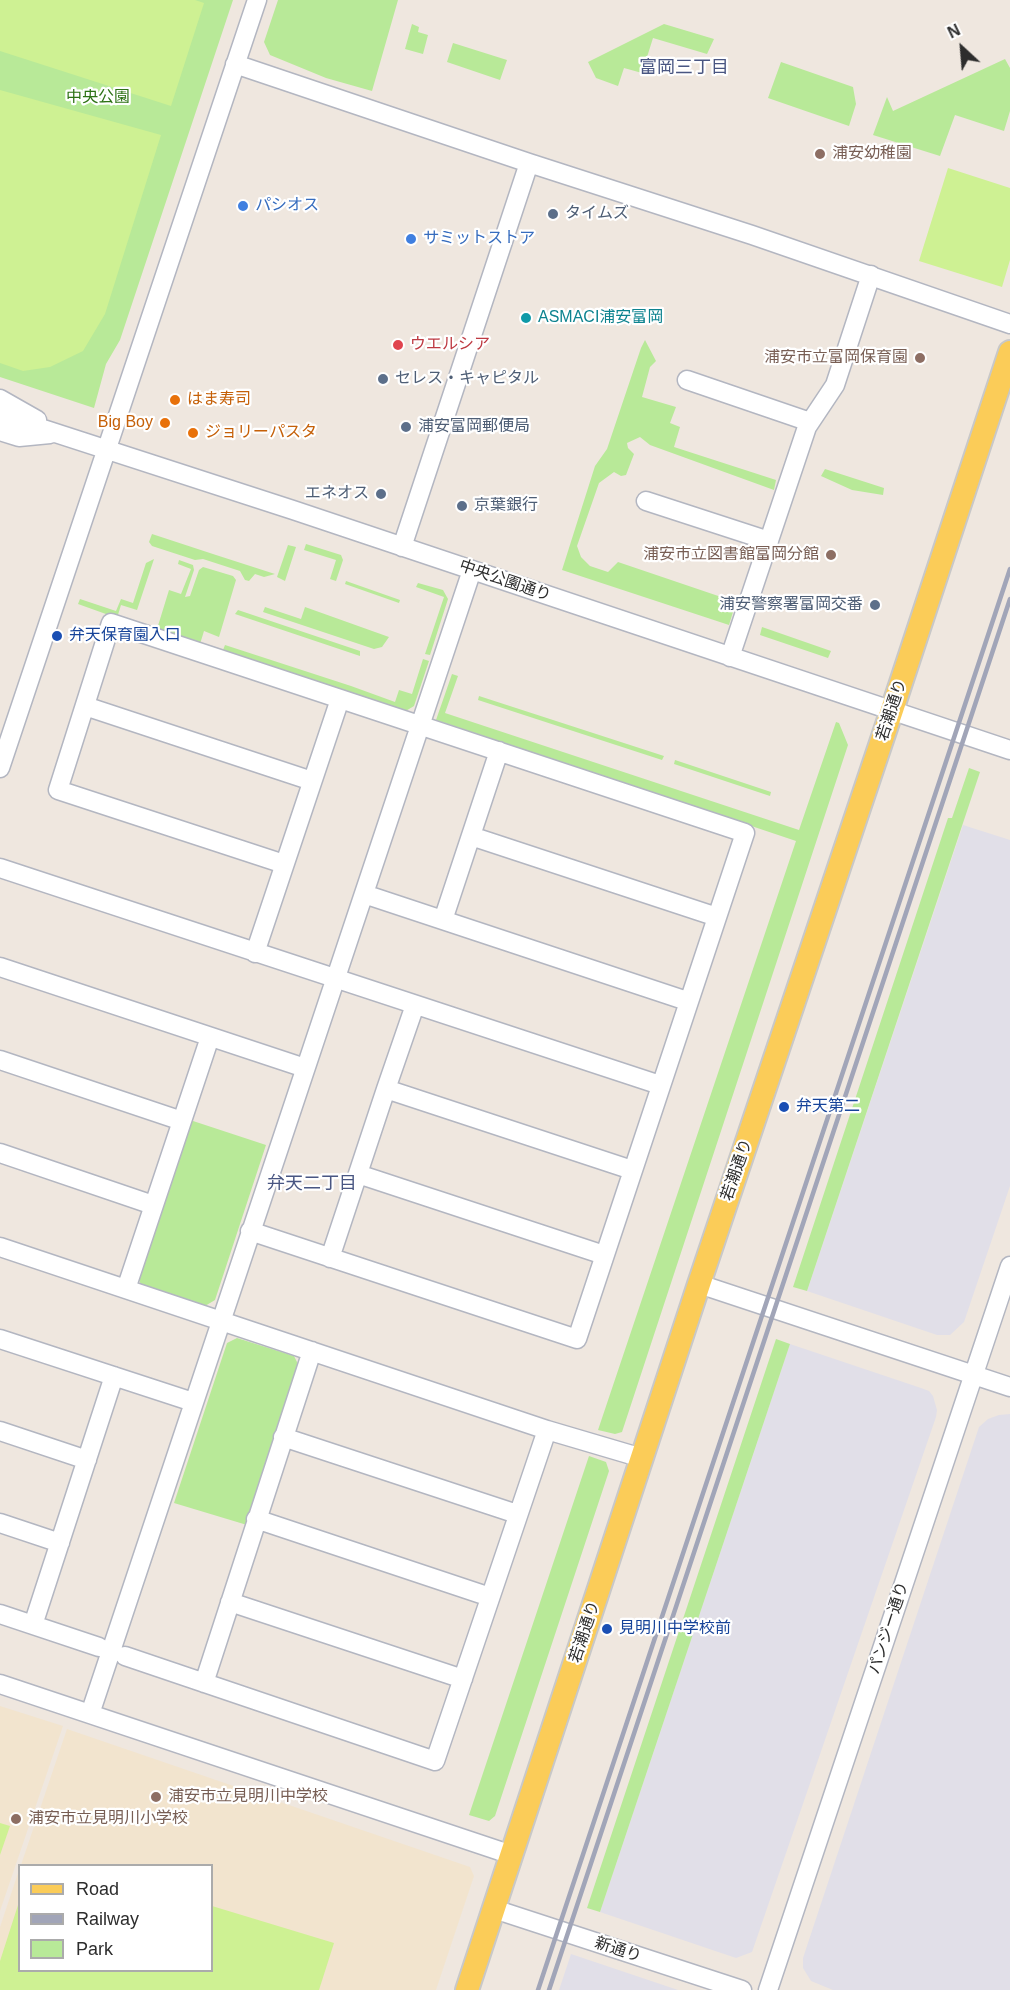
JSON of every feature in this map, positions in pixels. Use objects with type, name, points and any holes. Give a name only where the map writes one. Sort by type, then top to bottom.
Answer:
[{"type":"main road","name":"若潮通り","points":[[467,1990],[699,1284],[1010,352]]},
{"type":"street","points":[[0,768],[8,717],[142,346],[256,0]]},
{"type":"street","points":[[235,64],[871,275],[1010,324]]},
{"type":"street","points":[[402,547],[529,163]]},
{"type":"street","points":[[730,657],[810,422],[835,385],[871,275]]},
{"type":"street","points":[[687,380],[810,422]]},
{"type":"street","points":[[0,399],[12,404],[57,434]]},
{"type":"street","name":"中央公園通り","points":[[0,415],[1010,750]]},
{"type":"street","points":[[0,431],[19,437],[57,434]]},
{"type":"street","points":[[646,501],[769,542]]},
{"type":"street","points":[[90,1714],[472,570]]},
{"type":"street","points":[[250,1231],[577,1339],[687,1001],[745,833],[111,623],[58,790],[284,864]]},
{"type":"street","points":[[255,953],[340,699]]},
{"type":"street","points":[[85,706],[312,781]]},
{"type":"street","points":[[443,920],[499,752]]},
{"type":"street","points":[[471,836],[717,917]]},
{"type":"street","points":[[0,868],[660,1085]]},
{"type":"street","points":[[364,894],[687,1001]]},
{"type":"street","points":[[0,967],[305,1068]]},
{"type":"street","points":[[330,1258],[415,1005]]},
{"type":"street","points":[[126,1289],[210,1036]]},
{"type":"street","points":[[0,1060],[182,1121]]},
{"type":"street","points":[[386,1089],[632,1170]]},
{"type":"street","points":[[0,1153],[153,1204]]},
{"type":"street","points":[[358,1174],[604,1255]]},
{"type":"street","points":[[0,1248],[547,1430],[642,1458]]},
{"type":"street","name":"パンジー通り","points":[[768,1990],[1010,1266]]},
{"type":"street","points":[[699,1284],[1010,1386]]},
{"type":"street","points":[[0,1339],[193,1402]]},
{"type":"street","points":[[204,1683],[312,1351]]},
{"type":"street","points":[[33,1625],[114,1376]]},
{"type":"street","points":[[125,1656],[435,1761],[547,1430]]},
{"type":"street","points":[[0,1431],[87,1460]]},
{"type":"street","points":[[283,1437],[517,1514]]},
{"type":"street","points":[[256,1519],[490,1597]]},
{"type":"street","points":[[0,1523],[60,1543]]},
{"type":"street","points":[[230,1602],[463,1679]]},
{"type":"street","points":[[0,1614],[99,1647]]},
{"type":"street","points":[[0,1684],[512,1855]]},
{"type":"street","name":"新通り","points":[[494,1909],[742,1990]]},
{"type":"shaded area","points":[[963,825],[1010,840],[1010,1186],[964,1322],[950,1335],[937,1335],[807,1291]]},
{"type":"shaded area","points":[[790,1344],[929,1391],[937,1410],[752,1952],[736,1958],[600,1912]]},
{"type":"shaded area","points":[[1010,1414],[1010,1990],[833,1990],[811,1981],[803,1968],[803,1958],[979,1427],[988,1419]]},
{"type":"shaded area","name":"浦安市立見明川小学校","points":[[0,1706],[63,1726],[0,1911]]},
{"type":"shaded area","name":"浦安市立見明川中学校","points":[[67,1729],[470,1867],[474,1876],[436,1990],[0,1990],[0,1927],[18,1873],[18,1972],[213,1972],[213,1864],[21,1864]]},
{"type":"shaded area","points":[[571,1954],[678,1990],[559,1990]]},
{"type":"green space","name":"中央公園","points":[[0,0],[233,0],[120,340],[106,364],[94,408],[0,377]]},
{"type":"green space","points":[[0,0],[195,0],[204,3],[171,106],[0,51]]},
{"type":"green space","points":[[278,0],[398,0],[372,91],[326,78],[270,55],[264,42]]},
{"type":"green space","points":[[412,24],[419,27],[418,32],[428,35],[423,54],[405,49]]},
{"type":"green space","points":[[664,24],[714,39],[707,54],[653,38],[642,73],[624,68],[618,86],[596,78],[588,62]]},
{"type":"green space","points":[[453,43],[507,60],[500,80],[447,62]]},
{"type":"green space","points":[[1005,59],[1010,68],[1010,111],[1004,131],[955,115],[940,156],[873,135],[887,97],[893,111]]},
{"type":"green space","points":[[781,62],[853,87],[856,104],[849,126],[768,98]]},
{"type":"green space","points":[[0,90],[161,135],[105,314],[83,351],[50,367],[23,371],[0,363]]},
{"type":"green space","points":[[948,168],[1010,188],[1010,260],[1002,287],[919,261]]},
{"type":"green space","points":[[645,340],[656,361],[650,367],[642,397],[676,407],[670,423],[680,427],[674,447],[776,480],[774,490],[650,445],[640,437],[627,443],[628,448],[634,454],[626,475],[621,476],[614,472],[599,483],[577,546],[581,557],[590,566],[608,572],[618,562],[736,602],[729,625],[562,570],[595,466],[607,449]]},
{"type":"green space","points":[[825,469],[884,488],[883,495],[852,490],[821,476]]},
{"type":"green space","points":[[152,534],[275,574],[264,577],[255,574],[249,581],[245,580],[240,571],[152,546],[149,542]]},
{"type":"green space","points":[[306,544],[341,555],[343,560],[336,581],[330,579],[336,560],[304,550]]},
{"type":"green space","points":[[288,545],[296,547],[285,581],[277,577]]},
{"type":"green space","points":[[154,559],[137,610],[121,605],[117,618],[78,604],[80,599],[116,611],[121,599],[133,603],[146,563]]},
{"type":"green space","points":[[179,560],[193,565],[194,570],[185,597],[190,596],[199,570],[203,567],[233,576],[236,580],[219,637],[204,631],[200,644],[157,629],[169,590],[181,594],[191,569],[178,564]]},
{"type":"green space","points":[[346,581],[400,600],[399,603],[345,584]]},
{"type":"green space","points":[[418,583],[443,590],[448,599],[430,655],[425,654],[444,597],[416,587]]},
{"type":"green space","points":[[265,607],[301,619],[305,607],[389,637],[382,647],[374,649],[263,612]]},
{"type":"green space","points":[[238,610],[360,651],[360,656],[235,614]]},
{"type":"green space","points":[[762,627],[831,651],[828,658],[760,635]]},
{"type":"green space","points":[[225,645],[395,702],[399,690],[412,694],[423,659],[429,661],[414,706],[404,712],[223,650]]},
{"type":"green space","points":[[452,674],[458,676],[445,713],[799,830],[836,722],[839,723],[848,745],[622,1432],[615,1434],[598,1430],[796,841],[436,720]]},
{"type":"green space","points":[[479,696],[664,756],[662,760],[478,700]]},
{"type":"green space","points":[[675,760],[771,792],[770,796],[674,764]]},
{"type":"green space","points":[[969,768],[980,772],[807,1291],[793,1287],[948,818],[952,818]]},
{"type":"green space","points":[[190,1120],[266,1145],[215,1300],[205,1306],[141,1285],[138,1277]]},
{"type":"green space","points":[[237,1338],[294,1356],[299,1366],[247,1525],[174,1503],[227,1343]]},
{"type":"green space","points":[[776,1339],[790,1344],[600,1912],[587,1908]]},
{"type":"green space","points":[[589,1456],[606,1462],[609,1471],[495,1816],[489,1821],[469,1815]]},
{"type":"green space","points":[[0,1823],[10,1826],[0,1855]]},
{"type":"green space","points":[[18,1905],[18,1972],[213,1972],[213,1906],[334,1943],[319,1990],[0,1990],[0,1961]]},
{"type":"railway","points":[[538,1990],[1010,569]]},
{"type":"railway","points":[[549,1990],[1010,599]]},
{"type":"place","name":"浦安幼稚園","points":[[820,154]]},
{"type":"place","name":"パシオス","points":[[243,206]]},
{"type":"place","name":"タイムズ","points":[[553,214]]},
{"type":"place","name":"サミットストア","points":[[411,239]]},
{"type":"place","name":"ASMACI浦安富岡","points":[[526,318]]},
{"type":"place","name":"ウエルシア","points":[[398,345]]},
{"type":"place","name":"浦安市立富岡保育園","points":[[920,358]]},
{"type":"place","name":"セレス・キャピタル","points":[[383,379]]},
{"type":"place","name":"はま寿司","points":[[175,400]]},
{"type":"place","name":"Big Boy","points":[[165,423]]},
{"type":"place","name":"浦安富岡郵便局","points":[[406,427]]},
{"type":"place","name":"ジョリーパスタ","points":[[193,433]]},
{"type":"place","name":"エネオス","points":[[381,494]]},
{"type":"place","name":"京葉銀行","points":[[462,506]]},
{"type":"place","name":"浦安市立図書館富岡分館","points":[[831,555]]},
{"type":"place","name":"浦安警察署富岡交番","points":[[875,605]]},
{"type":"place","name":"弁天保育園入口","points":[[57,636]]},
{"type":"place","name":"弁天第二","points":[[784,1107]]},
{"type":"place","name":"見明川中学校前","points":[[607,1629]]},
{"type":"place","name":"浦安市立見明川中学校","points":[[156,1797]]},
{"type":"place","name":"浦安市立見明川小学校","points":[[16,1819]]},
{"type":"district","name":"富岡三丁目","points":[[684,68]]},
{"type":"district","name":"弁天二丁目","points":[[312,1184]]}]
